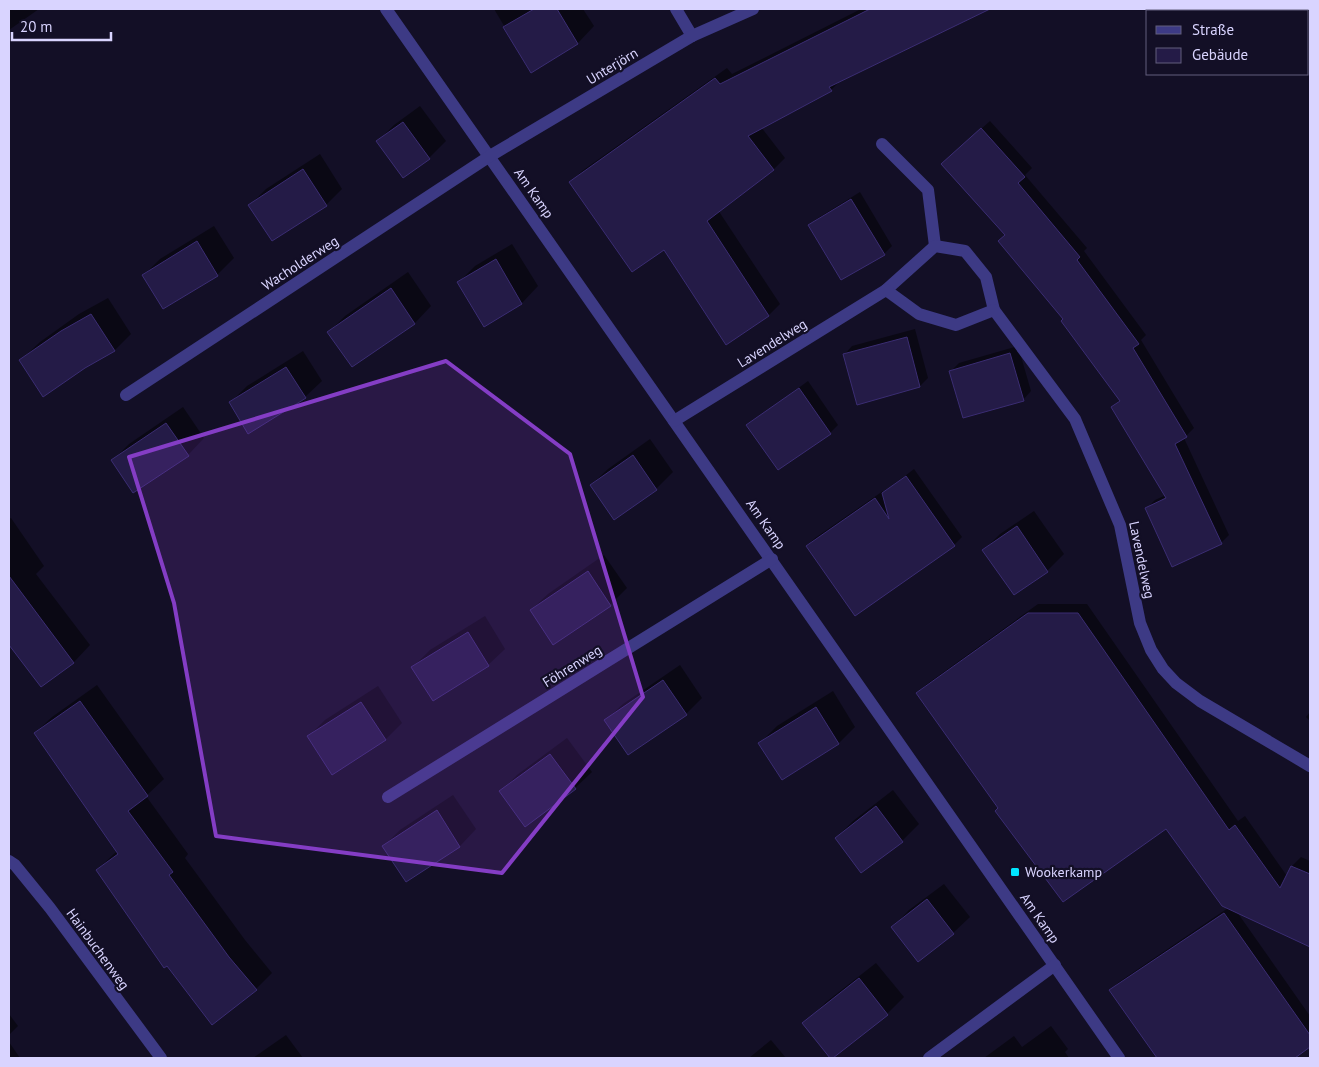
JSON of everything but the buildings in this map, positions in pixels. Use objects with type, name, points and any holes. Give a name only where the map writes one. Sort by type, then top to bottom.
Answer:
[{"type":"street","name":"Am Kamp","points":[[386,9],[1119,1058]]},
{"type":"street","points":[[676,9],[692,36]]},
{"type":"street","name":"Unterjörn","points":[[490,156],[692,36],[752,9]]},
{"type":"street","points":[[882,144],[928,190],[935,246]]},
{"type":"street","name":"Wacholderweg","points":[[126,394],[490,156]]},
{"type":"street","name":"Lavendelweg","points":[[674,421],[886,290],[935,246],[965,251],[986,277],[994,310],[1075,419],[1120,525],[1140,623],[1151,650],[1163,669],[1176,683],[1200,701],[1310,766]]},
{"type":"street","points":[[886,290],[919,314],[956,325],[994,310]]},
{"type":"street","name":"Föhrenweg","points":[[388,798],[772,559]]},
{"type":"street","name":"Hainbuchenweg","points":[[9,861],[50,908],[161,1058]]},
{"type":"street","points":[[929,1058],[1055,965]]},
{"type":"highlighted area","points":[[446,361],[570,454],[643,697],[502,873],[216,836],[174,603],[129,457]]},
{"type":"place","name":"Wookerkamp","points":[[1015,872]]}]
